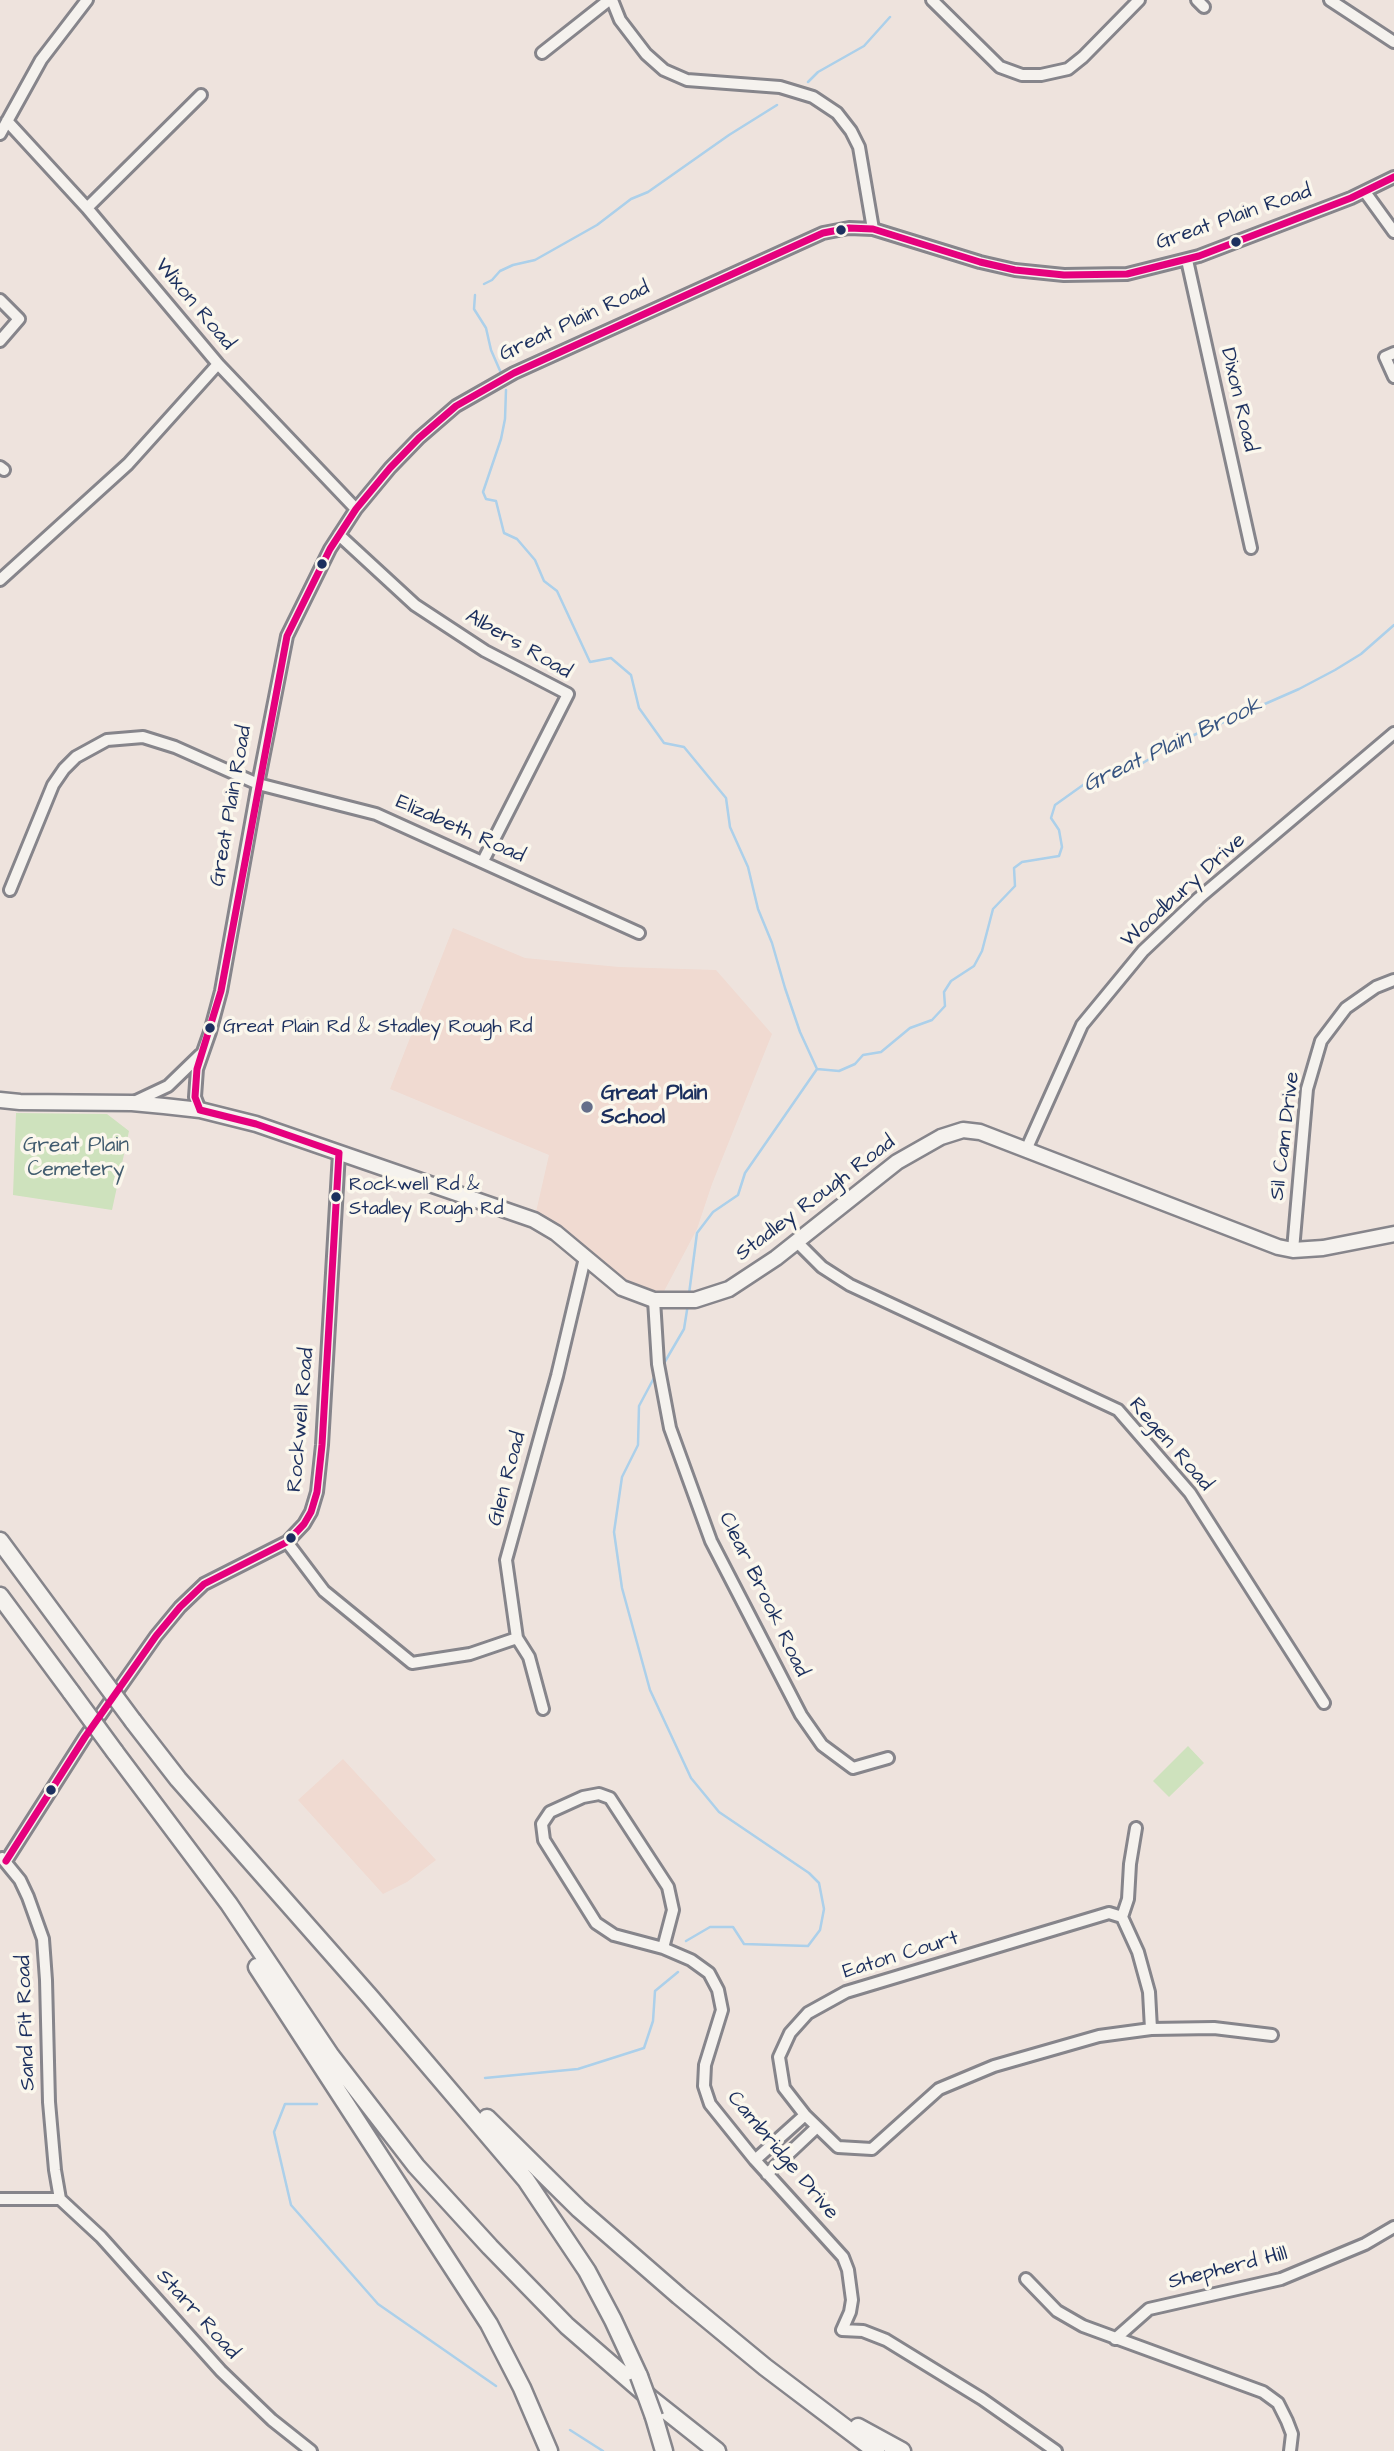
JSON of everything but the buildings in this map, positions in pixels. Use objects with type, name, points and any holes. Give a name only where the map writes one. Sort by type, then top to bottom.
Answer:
[{"type":"highway","points":[[0,1541],[178,1779],[371,1998],[503,2152],[542,2202],[596,2287],[639,2376],[664,2451]]},
{"type":"highway","points":[[0,1596],[215,1883],[331,2056],[416,2166],[567,2326],[640,2390],[718,2451]]},
{"type":"highway","points":[[117,1755],[479,2308],[514,2372],[549,2451]]},
{"type":"highway","points":[[371,1998],[554,2185],[719,2329],[876,2451]]},
{"type":"highway","points":[[719,2329],[828,2408],[902,2451]]},
{"type":"main road","name":"Great Plain Road","points":[[0,1100],[132,1103],[200,1110]]},
{"type":"main road","name":"Stadley Rough Road","points":[[200,1110],[256,1124],[534,1220],[556,1233],[622,1289],[654,1300],[688,1301],[719,1293],[740,1283],[797,1242],[897,1162],[941,1137],[963,1130],[979,1132],[1260,1241],[1293,1250],[1323,1248],[1394,1234]]},
{"type":"street","points":[[0,134],[41,60],[87,0]]},
{"type":"street","points":[[542,53],[610,0],[620,20],[646,54],[664,71],[687,80],[780,87],[813,97],[837,113],[859,147],[873,229]]},
{"type":"street","points":[[932,0],[1000,67],[1022,75],[1041,75],[1068,69],[1139,0]]},
{"type":"street","points":[[1330,0],[1394,42]]},
{"type":"street","points":[[87,208],[201,95]]},
{"type":"street","name":"Wixon Road","points":[[7,121],[87,208],[218,364],[356,509]]},
{"type":"street","name":"Great Plain Road","points":[[200,1110],[195,1097],[197,1069],[211,1032],[221,991],[257,784],[287,636],[339,535],[356,509],[419,438],[456,406],[486,387],[610,328],[823,233],[849,228],[873,229],[980,262],[1038,273],[1104,276],[1127,274],[1187,260],[1271,230],[1365,192],[1394,177]]},
{"type":"street","points":[[1365,192],[1394,232]]},
{"type":"street","name":"Dixon Road","points":[[1187,260],[1251,548]]},
{"type":"street","points":[[0,300],[19,319],[0,341]]},
{"type":"street","points":[[1394,353],[1385,357],[1394,377]]},
{"type":"street","points":[[0,580],[128,464],[218,364]]},
{"type":"street","name":"Albers Road","points":[[339,535],[415,605],[485,651],[568,694],[483,860]]},
{"type":"street","name":"Woodbury Drive","points":[[1026,1150],[1082,1025],[1143,951],[1199,898],[1394,733]]},
{"type":"street","name":"Elizabeth Road","points":[[10,890],[53,785],[76,757],[107,740],[126,737],[158,740],[257,784],[376,814],[483,860],[639,933]]},
{"type":"street","name":"Sil Cam Drive","points":[[1293,1250],[1307,1089],[1321,1041],[1346,1008],[1376,987],[1394,980]]},
{"type":"street","name":"Great Plain Road","points":[[132,1103],[168,1086],[202,1054]]},
{"type":"street","name":"Rockwell Road","points":[[3,1859],[156,1636],[180,1607],[204,1584],[287,1542],[304,1524],[317,1492],[339,1153]]},
{"type":"street","name":"Regen Road","points":[[797,1242],[822,1267],[850,1285],[1118,1409],[1190,1493],[1324,1703]]},
{"type":"street","name":"Glen Road","points":[[542,1709],[529,1657],[517,1638],[506,1560],[520,1501],[557,1376],[584,1258]]},
{"type":"street","name":"Clear Brook Road","points":[[654,1300],[658,1364],[670,1428],[711,1541],[801,1715],[822,1745],[853,1768],[888,1758]]},
{"type":"street","points":[[287,1542],[324,1591],[412,1663],[470,1654],[517,1638]]},
{"type":"street","name":"Cambridge Drive","points":[[663,1948],[673,1910],[668,1887],[610,1798],[599,1794],[583,1797],[550,1812],[542,1824],[544,1840],[596,1923],[614,1935],[663,1948],[691,1960],[709,1973],[718,1990],[722,2010],[705,2065],[704,2086],[710,2104],[755,2160],[842,2258],[848,2270],[852,2300],[842,2330],[863,2331],[897,2346],[982,2399],[1056,2451]]},
{"type":"street","points":[[1136,1828],[1129,1864],[1128,1899],[1122,1917],[1138,1952],[1149,1992],[1151,2029]]},
{"type":"street","name":"Sand Pit Road","points":[[3,1859],[29,1897],[43,1940],[47,1989],[49,2102],[60,2199]]},
{"type":"street","name":"Eaton Court","points":[[1122,1917],[1109,1913],[846,1992],[808,2013],[789,2033],[779,2057],[784,2088],[805,2115],[838,2147],[872,2149],[939,2089],[994,2066],[1099,2036],[1151,2029],[1214,2028],[1272,2035]]},
{"type":"street","points":[[755,2160],[805,2115]]},
{"type":"street","points":[[767,2174],[817,2127]]},
{"type":"street","points":[[0,2199],[60,2199]]},
{"type":"street","name":"Starr Road","points":[[60,2199],[101,2237],[221,2371],[272,2420],[311,2451]]},
{"type":"street","name":"Shepherd Hill","points":[[1115,2339],[1149,2309],[1281,2279],[1365,2244],[1394,2227]]},
{"type":"street","points":[[1026,2279],[1057,2311],[1083,2326],[1263,2392],[1278,2403],[1287,2421],[1292,2434],[1290,2451]]},
{"type":"shaded area","name":"Great Plain School","points":[[453,928],[525,958],[619,967],[716,970],[772,1034],[712,1184],[697,1229],[662,1295],[631,1284],[558,1225],[536,1212],[549,1155],[390,1089]]},
{"type":"shaded area","points":[[343,1759],[436,1860],[407,1882],[383,1894],[298,1800]]},
{"type":"green space","name":"Great Plain Cemetery","points":[[16,1113],[107,1114],[129,1131],[112,1210],[13,1195]]},
{"type":"green space","points":[[1188,1746],[1204,1763],[1169,1797],[1153,1781]]},
{"type":"waterway","points":[[808,82],[818,72],[864,46],[890,17]]},
{"type":"waterway","points":[[484,284],[500,271],[535,260],[597,225],[631,199],[648,192],[777,105]]},
{"type":"waterway","points":[[475,295],[474,309],[486,328],[491,350],[501,373]]},
{"type":"waterway","points":[[506,390],[505,419],[483,492],[486,499],[496,501],[504,533],[517,539],[535,560],[544,581],[557,591],[590,662],[611,658],[631,675],[639,708],[664,743],[684,747],[726,798],[730,827],[748,867],[758,909],[772,943],[800,1032],[817,1069],[745,1173],[738,1195],[713,1212],[697,1233],[689,1294]]},
{"type":"waterway","name":"Great Plain Brook","points":[[817,1069],[839,1071],[855,1064],[863,1055],[881,1052],[910,1028],[932,1020],[945,1006],[944,992],[951,981],[974,966],[982,951],[993,909],[1015,886],[1014,868],[1022,862],[1059,856],[1062,847],[1059,830],[1051,818],[1055,805],[1090,780],[1136,767],[1178,742],[1299,689],[1335,670],[1361,654],[1394,625]]},
{"type":"waterway","points":[[663,1365],[684,1329],[688,1304]]},
{"type":"waterway","points":[[655,1376],[639,1406],[638,1445],[622,1477],[614,1532],[622,1588],[650,1690],[691,1778],[719,1812],[809,1873],[819,1883],[824,1909],[820,1930],[808,1946],[744,1944],[733,1927],[710,1927],[686,1941]]},
{"type":"waterway","points":[[485,2078],[578,2069],[644,2048],[653,2021],[655,1991],[678,1972]]},
{"type":"waterway","points":[[317,2104],[285,2104],[274,2132],[291,2205],[378,2304],[496,2386]]},
{"type":"waterway","points":[[570,2430],[603,2451]]},
{"type":"transit line","points":[[200,1110],[195,1097],[197,1069],[221,991],[287,636],[330,549],[356,509],[419,438],[456,406],[514,373],[823,233],[849,228],[873,229],[1015,270],[1064,275],[1127,274],[1199,256],[1351,198],[1394,177]]},
{"type":"transit line","points":[[200,1110],[256,1124],[339,1153]]},
{"type":"transit line","points":[[6,1861],[85,1737],[156,1636],[180,1607],[204,1584],[287,1542],[311,1512],[317,1492],[322,1445],[339,1153]]},
{"type":"place","name":"Great Plain Rd & Stadley Rough Rd","points":[[210,1028]]},
{"type":"place","name":"Great Plain School","points":[[587,1107]]},
{"type":"place","name":"Rockwell Rd & Stadley Rough Rd","points":[[336,1197]]}]
